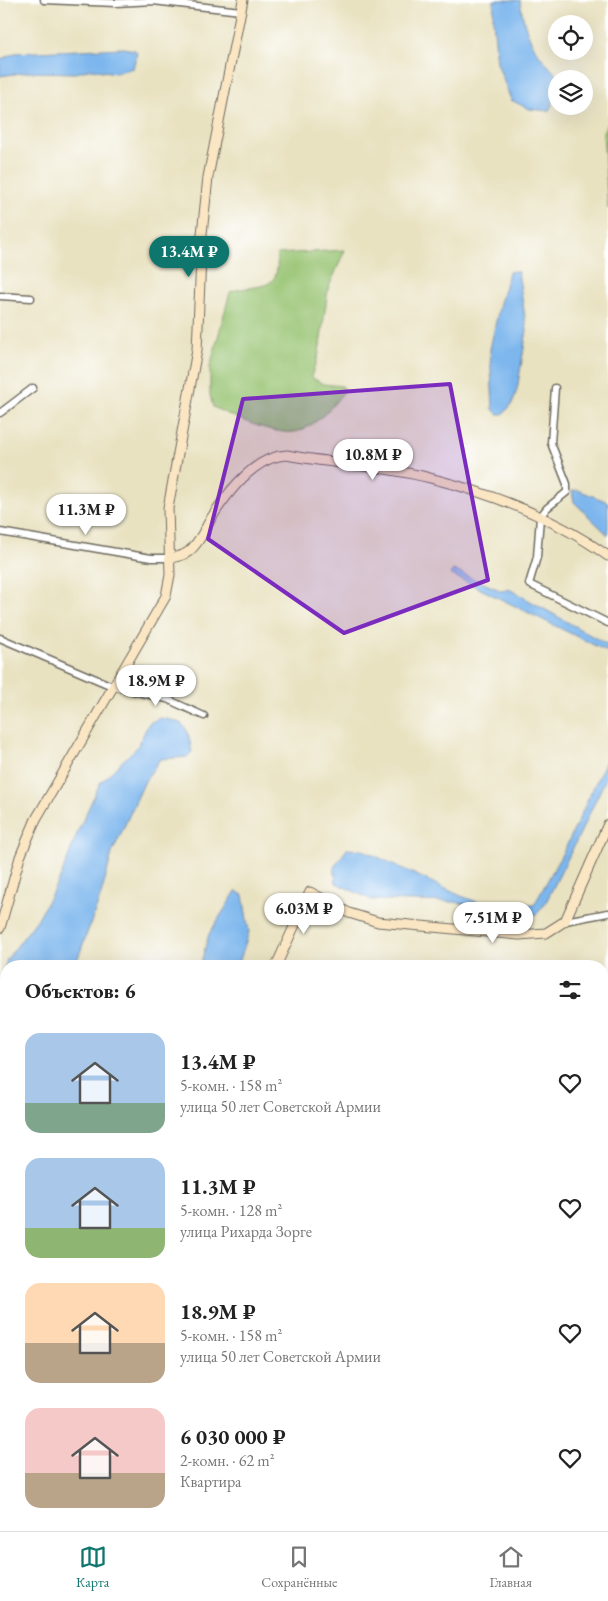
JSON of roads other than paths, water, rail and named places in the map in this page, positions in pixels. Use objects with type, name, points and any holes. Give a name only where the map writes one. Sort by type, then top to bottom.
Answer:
[{"type":"main road","points":[[0,928],[25,841],[45,801],[112,686],[142,640],[166,596],[170,575],[168,508],[197,350],[202,234],[208,177],[243,0]]},
{"type":"main road","points":[[170,558],[181,556],[192,548],[221,503],[244,477],[260,464],[277,456],[429,478],[500,498],[580,537],[608,556]]},
{"type":"main road","points":[[279,960],[310,892],[349,913],[378,922],[520,935],[546,933],[565,920],[608,824]]},
{"type":"street","points":[[44,0],[116,3],[153,1],[241,11]]},
{"type":"street","points":[[0,296],[31,298]]},
{"type":"street","points":[[0,413],[33,388]]},
{"type":"street","points":[[555,388],[552,443],[567,484],[566,492],[540,516],[537,557],[529,584],[608,623]]},
{"type":"street","points":[[0,532],[151,558],[170,558]]},
{"type":"street","points":[[0,638],[112,686],[167,699],[204,716]]},
{"type":"street","points":[[565,920],[608,913]]},
{"type":"water","points":[[494,0],[520,0],[525,24],[532,43],[553,70],[548,70],[548,111],[529,109],[511,100],[497,63],[493,19]]},
{"type":"water","points":[[123,48],[135,50],[137,53],[133,68],[115,73],[91,69],[76,73],[28,72],[0,76],[0,60],[15,53]]},
{"type":"water","points":[[509,272],[518,272],[527,330],[517,390],[512,404],[503,414],[497,414],[493,409],[490,349]]},
{"type":"water","points":[[578,490],[608,502],[608,535],[574,502],[572,491]]},
{"type":"water","points":[[453,570],[502,591],[509,589],[608,645],[608,652],[450,574]]},
{"type":"water","points":[[160,718],[176,721],[181,724],[187,731],[192,752],[187,757],[160,759],[145,781],[112,853],[101,895],[77,960],[7,960],[37,920],[61,876],[78,831],[100,783],[137,747],[149,723]]},
{"type":"water","points":[[608,756],[608,774],[545,904],[537,914],[524,915],[454,902],[372,900],[336,883],[334,867],[347,849],[363,850],[461,896],[486,905],[534,905],[566,847]]},
{"type":"water","points":[[236,891],[243,895],[249,932],[240,960],[202,960],[209,934]]}]
